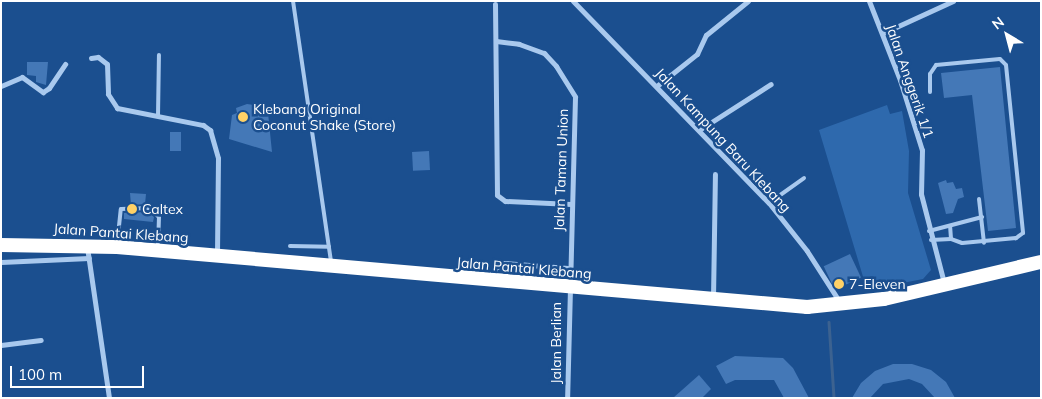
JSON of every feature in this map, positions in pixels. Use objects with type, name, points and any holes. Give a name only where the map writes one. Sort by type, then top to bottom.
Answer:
[{"type":"highway","name":"Jalan Pantai Klebang","points":[[1,244],[88,251],[117,247],[158,250],[713,301],[841,306],[945,286],[1041,262]]},
{"type":"street","name":"Jalan Kampung Baru Klebang","points":[[573,1],[658,85],[769,203],[807,251],[841,306]]},
{"type":"street","points":[[658,85],[697,54],[706,35],[748,1]]},
{"type":"street","name":"Jalan Anggerik 1/1","points":[[869,1],[883,33],[922,150],[920,194],[945,286]]},
{"type":"street","points":[[883,33],[953,1]]},
{"type":"street","points":[[495,4],[497,195],[504,201],[571,204]]},
{"type":"street","name":"Jalan Taman Union","points":[[496,41],[519,44],[544,53],[556,66],[575,97],[568,288]]},
{"type":"street","points":[[91,58],[98,57],[106,64],[108,94],[117,108],[202,125],[215,139],[218,158],[217,256]]},
{"type":"street","points":[[1,86],[22,77],[43,92],[49,88],[65,64]]},
{"type":"street","points":[[699,130],[771,84]]},
{"type":"street","points":[[713,301],[715,174]]},
{"type":"street","points":[[1,262],[88,251],[109,398]]},
{"type":"street","points":[[492,281],[494,268],[505,263],[568,268]]},
{"type":"street","name":"Jalan Berlian","points":[[567,397],[568,288]]},
{"type":"street","points":[[1,345],[40,340]]},
{"type":"lane","points":[[292,1],[331,265]]},
{"type":"lane","points":[[158,116],[159,55]]},
{"type":"lane","points":[[930,92],[930,74],[936,65],[1000,59],[1006,65],[1023,233],[1016,238],[984,243],[962,243],[951,239],[931,240]]},
{"type":"lane","points":[[769,203],[804,178]]},
{"type":"lane","points":[[980,199],[984,243]]},
{"type":"lane","points":[[117,247],[118,212],[125,207],[149,208],[159,217],[158,250]]},
{"type":"lane","points":[[929,230],[982,217]]},
{"type":"lane","points":[[950,226],[951,239]]},
{"type":"lane","points":[[290,246],[329,247]]},
{"type":"shaded area","points":[[887,105],[890,114],[902,111],[909,151],[908,193],[931,270],[923,279],[867,290],[819,130]]},
{"type":"building","points":[[27,62],[48,62],[46,85],[36,82],[36,76],[27,75]]},
{"type":"building","points":[[1000,67],[1016,228],[988,231],[972,95],[944,98],[941,73]]},
{"type":"building","points":[[247,104],[254,105],[258,114],[268,113],[272,152],[229,139],[232,115],[237,113],[236,108]]},
{"type":"building","points":[[170,132],[181,132],[181,151],[170,151]]},
{"type":"building","points":[[429,151],[430,170],[413,171],[412,152]]},
{"type":"building","points":[[946,180],[947,183],[953,182],[956,189],[962,188],[964,197],[958,199],[953,213],[946,214],[938,183]]},
{"type":"building","points":[[130,193],[146,194],[145,204],[131,205]]},
{"type":"building","points":[[148,212],[154,217],[153,222],[124,219],[124,213]]},
{"type":"building","points":[[850,254],[861,278],[835,290],[824,266]]},
{"type":"building","points":[[735,356],[783,358],[793,368],[809,398],[784,398],[774,380],[735,380],[726,384],[716,366]]},
{"type":"building","points":[[893,364],[912,364],[931,370],[946,382],[955,398],[935,398],[922,384],[909,379],[883,384],[870,398],[852,398],[861,383],[875,371]]},
{"type":"building","points":[[699,375],[711,389],[702,398],[673,398]]},
{"type":"waterway","points":[[829,322],[834,398]]},
{"type":"place","name":"Klebang Original Coconut Shake (Store)","points":[[243,117]]},
{"type":"place","name":"Caltex","points":[[132,209]]},
{"type":"place","name":"7-Eleven","points":[[839,284]]}]
